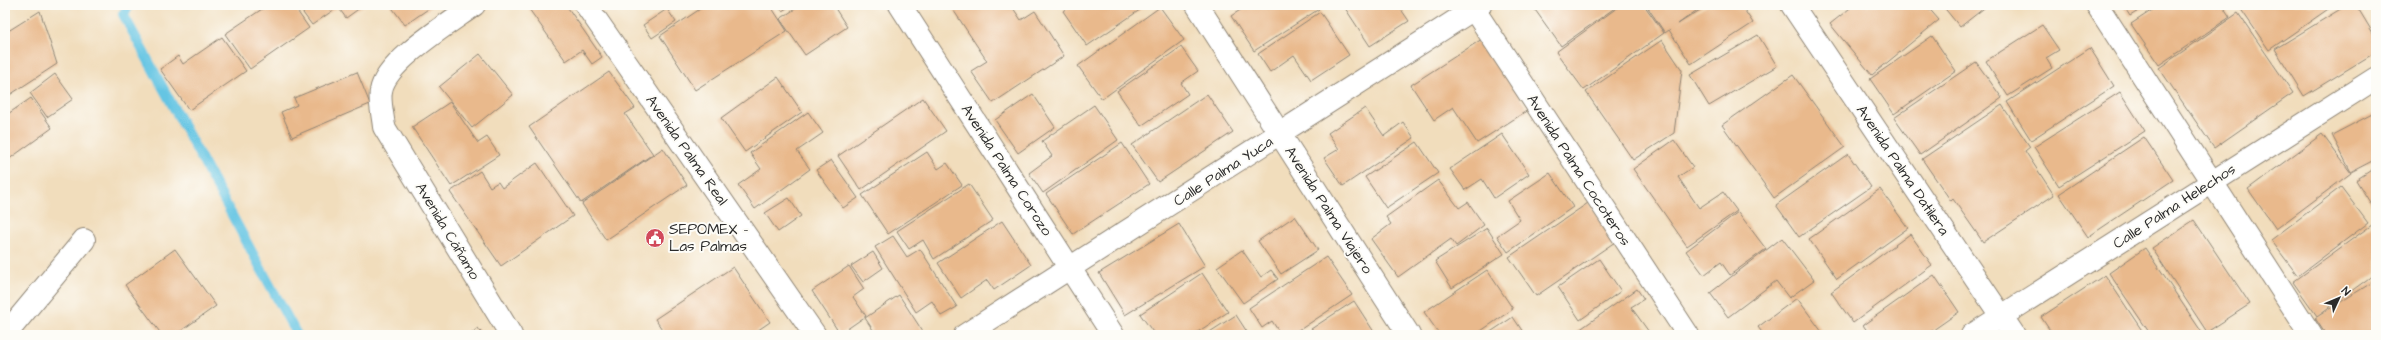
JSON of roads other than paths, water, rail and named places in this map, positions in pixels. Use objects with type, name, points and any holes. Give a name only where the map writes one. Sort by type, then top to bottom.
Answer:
[{"type":"street","name":"Avenida Cáñamo","points":[[474,5],[405,57],[389,72],[381,91],[384,127],[511,335]]},
{"type":"street","name":"Avenida Palma Real","points":[[586,5],[815,335]]},
{"type":"street","name":"Avenida Palma Corozo","points":[[900,5],[1113,335]]},
{"type":"street","name":"Avenida Palma Viajero","points":[[1197,5],[1409,335]]},
{"type":"street","name":"Avenida Palma Datilera","points":[[1792,5],[2008,326]]},
{"type":"street","points":[[2097,5],[2311,335]]},
{"type":"street","name":"Calle Palma Yuca","points":[[965,335],[1071,269],[1475,6]]},
{"type":"street","name":"Avenida Palma Cocoteros","points":[[1475,6],[1688,335]]},
{"type":"street","name":"Calle Palma Helechos","points":[[1972,335],[2008,326],[2212,181],[2376,78]]},
{"type":"street","points":[[5,335],[84,240]]},
{"type":"waterway","points":[[130,5],[123,14],[297,335]]},
{"type":"place","name":"SEPOMEX - Las Palmas","points":[[655,238]]}]
